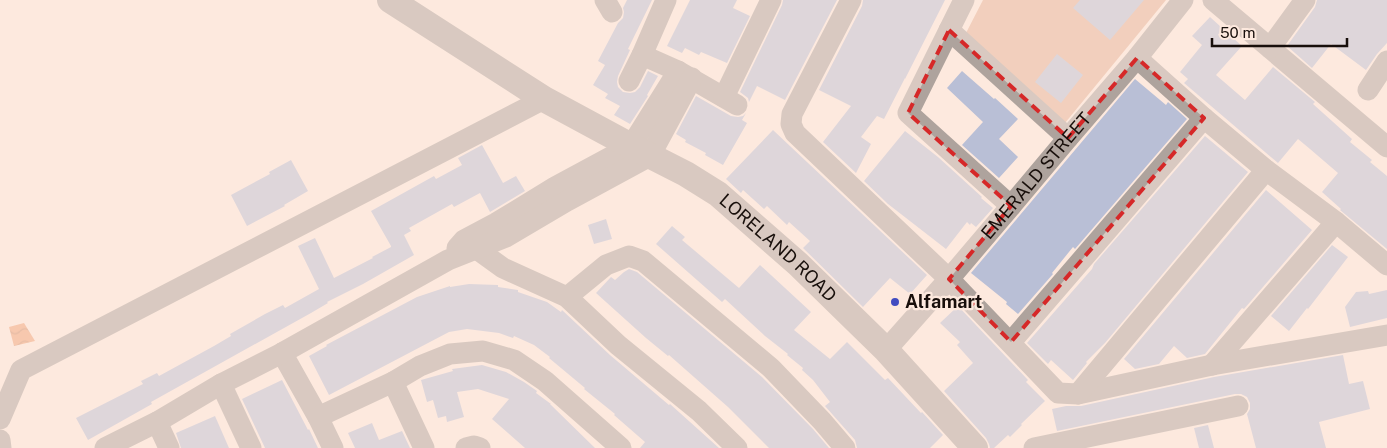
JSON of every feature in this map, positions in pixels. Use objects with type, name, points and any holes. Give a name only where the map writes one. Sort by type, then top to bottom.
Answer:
[{"type":"street","name":"LORELAND ROAD","points":[[390,0],[544,99],[686,174],[718,194],[798,264],[886,350],[975,448]]},
{"type":"street","points":[[628,81],[642,55],[666,0]]},
{"type":"street","points":[[642,55],[685,75],[730,101],[770,0]]},
{"type":"street","points":[[851,0],[792,114],[790,124],[795,133],[950,278],[1058,393],[1078,394],[1212,365],[1387,335]]},
{"type":"street","points":[[964,0],[908,113],[1011,206]]},
{"type":"street","name":"EMERALD STREET","points":[[886,350],[950,278],[1137,58],[1183,0]]},
{"type":"street","points":[[1213,0],[1387,147]]},
{"type":"street","points":[[1270,48],[1305,0]]},
{"type":"street","points":[[949,30],[1068,138]]},
{"type":"street","points":[[1137,58],[1266,170],[1336,222],[1387,266]]},
{"type":"street","points":[[1368,90],[1387,61]]},
{"type":"street","points":[[105,448],[157,422],[221,384],[282,353],[448,260],[470,244],[506,237],[567,201],[641,151],[685,75]]},
{"type":"street","points":[[0,419],[21,370],[544,99]]},
{"type":"street","points":[[1011,342],[1204,118]]},
{"type":"street","points":[[1078,394],[1266,170]]},
{"type":"street","points":[[1212,365],[1336,222]]},
{"type":"street","points":[[470,244],[503,268],[567,297],[618,345],[699,411],[737,448]]},
{"type":"street","points":[[567,297],[606,264],[630,256],[643,261],[770,368],[822,421],[845,448]]},
{"type":"street","points":[[318,417],[393,382],[420,366],[450,354],[484,351],[514,360],[545,381],[621,448]]},
{"type":"street","points":[[282,353],[333,448]]},
{"type":"street","points":[[393,382],[424,448]]},
{"type":"street","points":[[221,384],[251,448]]},
{"type":"street","points":[[1034,448],[1238,406]]},
{"type":"street","points":[[157,422],[169,448]]},
{"type":"street","points":[[0,440],[1,448]]},
{"type":"street","points":[[466,448],[474,446],[480,448]]},
{"type":"highlighted area","points":[[949,30],[1068,138],[1137,58],[1204,118],[1011,342],[949,279],[1011,206],[908,113]]},
{"type":"shaded area","points":[[983,0],[1166,0],[1065,123],[966,33]]},
{"type":"water","points":[[24,323],[35,341],[14,346],[9,327]]},
{"type":"building","points":[[627,0],[652,0],[628,49],[630,50],[618,76],[618,87],[623,92],[635,92],[640,87],[648,71],[658,76],[630,124],[614,115],[620,106],[605,98],[608,94],[593,85],[605,65],[598,61],[618,23],[623,18],[623,8]]},
{"type":"building","points":[[690,0],[737,0],[733,8],[750,16],[727,63],[701,52],[699,55],[685,48],[682,53],[667,46]]},
{"type":"building","points":[[783,0],[837,0],[785,100],[757,86],[749,102],[748,98],[740,92]]},
{"type":"building","points":[[863,0],[945,0],[884,119],[877,116],[861,137],[871,144],[856,173],[823,142],[851,106],[819,90],[862,6]]},
{"type":"building","points":[[1080,0],[1144,0],[1110,40],[1073,8]]},
{"type":"building","points":[[1317,0],[1387,0],[1387,43],[1366,70],[1331,44],[1312,68],[1287,46],[1315,7]]},
{"type":"building","points":[[1210,17],[1242,46],[1216,75],[1245,100],[1273,67],[1315,102],[1313,104],[1352,139],[1350,142],[1372,160],[1370,162],[1387,176],[1387,249],[1340,210],[1322,192],[1338,173],[1298,139],[1278,163],[1184,83],[1188,79],[1180,72],[1202,45],[1192,36]]},
{"type":"building","points":[[1057,54],[1083,75],[1061,103],[1035,82]]},
{"type":"building","points":[[962,71],[1018,119],[999,139],[1018,157],[999,178],[962,145],[983,122],[947,88]]},
{"type":"building","points":[[1135,79],[1166,105],[1168,102],[1187,119],[1075,249],[1073,247],[1053,274],[1018,314],[1006,304],[1007,302],[971,273]]},
{"type":"building","points":[[696,96],[731,116],[743,116],[746,113],[742,120],[747,123],[723,165],[685,142],[686,140],[676,134]]},
{"type":"building","points":[[773,130],[927,275],[910,294],[890,278],[863,307],[803,248],[810,241],[789,222],[787,225],[767,206],[764,209],[743,190],[741,193],[726,179]]},
{"type":"building","points":[[905,131],[938,157],[993,208],[976,227],[967,222],[946,249],[888,204],[864,181]]},
{"type":"building","points":[[1205,136],[1248,172],[1105,343],[1086,362],[1073,380],[1051,360],[1048,364],[1027,343]]},
{"type":"building","points":[[482,145],[503,183],[516,176],[525,191],[490,212],[480,193],[454,207],[452,204],[409,228],[411,231],[404,235],[414,255],[327,302],[311,313],[151,402],[152,404],[88,440],[76,418],[143,384],[141,381],[157,373],[159,376],[214,346],[231,336],[230,334],[265,314],[283,305],[285,308],[319,289],[298,246],[315,238],[334,278],[373,258],[391,246],[371,211],[434,176],[436,179],[462,165],[458,158]]},
{"type":"building","points":[[291,160],[308,191],[285,206],[247,226],[231,195],[270,174],[269,172]]},
{"type":"building","points":[[1266,190],[1312,230],[1244,309],[1242,308],[1205,354],[1187,358],[1174,346],[1159,364],[1135,369],[1124,359]]},
{"type":"building","points":[[606,219],[612,239],[594,244],[588,225]]},
{"type":"building","points":[[672,226],[685,237],[682,240],[739,288],[760,265],[811,312],[794,330],[830,359],[847,342],[885,380],[888,378],[943,435],[930,448],[857,448],[855,440],[825,406],[830,402],[813,380],[802,370],[803,368],[725,299],[722,302],[656,244]]},
{"type":"building","points":[[1332,245],[1348,257],[1289,331],[1271,316]]},
{"type":"building","points":[[629,269],[637,272],[762,377],[829,448],[769,448],[728,407],[596,293],[611,277],[615,280]]},
{"type":"building","points":[[469,284],[498,285],[498,287],[518,290],[518,292],[547,302],[561,312],[562,310],[610,355],[670,404],[719,448],[640,448],[645,442],[550,357],[534,345],[514,336],[513,338],[499,333],[467,329],[449,332],[329,395],[309,356],[326,345],[417,297],[450,286]]},
{"type":"building","points":[[1387,290],[1387,318],[1350,327],[1345,307],[1356,292],[1368,291],[1369,294]]},
{"type":"building","points":[[958,306],[1028,380],[1026,382],[1045,401],[1010,437],[1008,435],[994,448],[990,448],[986,438],[944,391],[973,363],[957,345],[960,342],[940,323]]},
{"type":"building","points":[[1343,355],[1349,384],[1363,381],[1370,409],[1319,422],[1326,448],[1256,448],[1247,414],[1250,409],[1250,403],[1247,397],[1241,394],[1057,431],[1052,409],[1066,406],[1081,406],[1214,377]]},
{"type":"building","points":[[482,365],[506,372],[537,391],[536,393],[551,404],[595,448],[525,448],[492,419],[509,399],[478,389],[457,392],[464,417],[447,422],[446,416],[438,418],[433,400],[427,402],[421,380],[453,371],[452,369]]},
{"type":"building","points":[[282,380],[318,448],[265,448],[242,399]]},
{"type":"building","points":[[215,416],[229,448],[181,448],[176,433]]},
{"type":"building","points":[[372,423],[379,440],[402,431],[410,448],[355,448],[348,433]]},
{"type":"building","points":[[1208,425],[1214,448],[1199,448],[1194,428]]},
{"type":"place","name":"Alfamart","points":[[895,302]]}]
